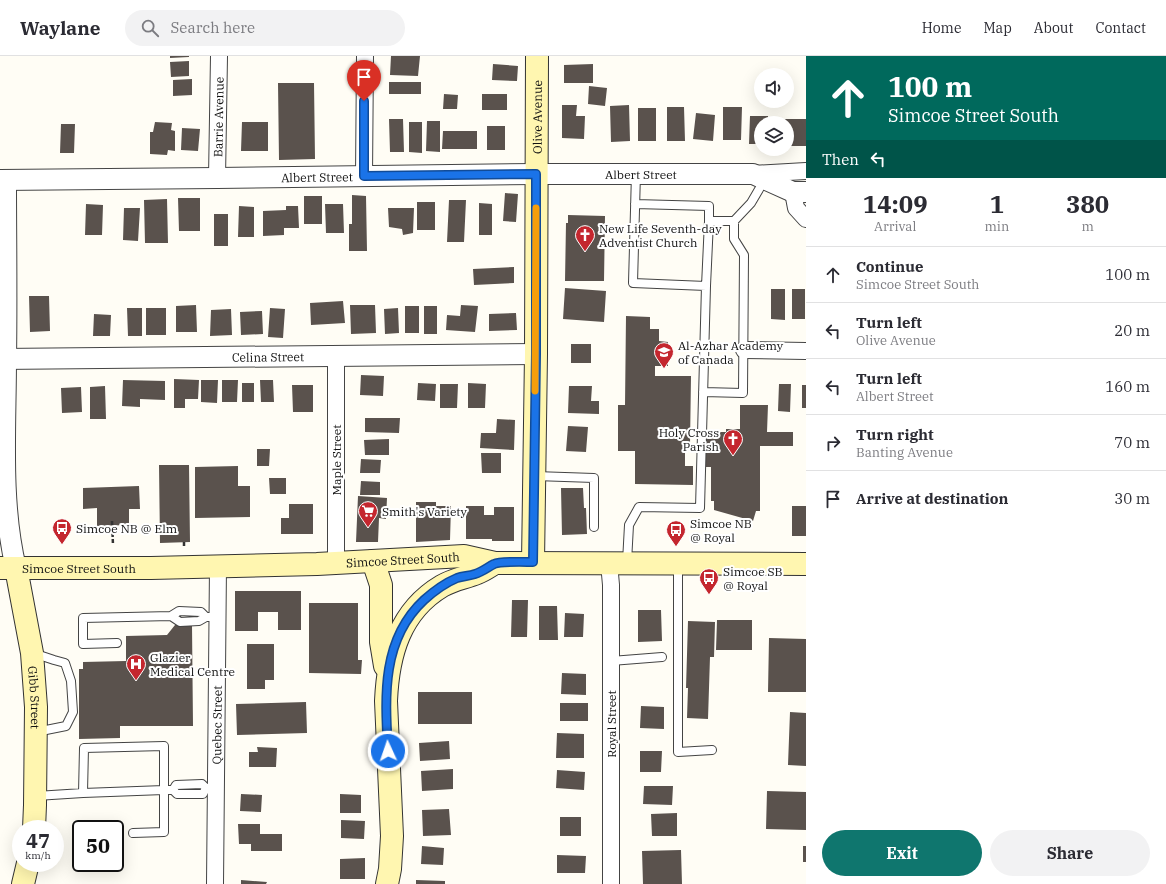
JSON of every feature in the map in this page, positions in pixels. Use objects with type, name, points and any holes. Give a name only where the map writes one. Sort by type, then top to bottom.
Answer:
[{"type":"main road","name":"Olive Avenue","points":[[533,562],[536,354],[537,56]]},
{"type":"main road","name":"Simcoe Street South","points":[[8,568],[151,568],[336,563],[464,556],[496,563],[806,564]]},
{"type":"main road","points":[[373,561],[381,585],[381,642],[387,679],[392,836],[390,869],[387,884]]},
{"type":"main road","points":[[387,679],[394,647],[407,620],[418,606],[443,585],[457,578],[478,573],[496,563]]},
{"type":"main road","name":"Gibb Street","points":[[8,568],[32,652],[36,707],[35,820]]},
{"type":"main road","points":[[23,884],[26,872]]},
{"type":"main road","points":[[34,872],[35,884]]},
{"type":"street","name":"Barrie Avenue","points":[[217,178],[219,56]]},
{"type":"street","points":[[364,176],[365,56]]},
{"type":"street","name":"Albert Street","points":[[3,180],[636,173],[759,176],[806,171]]},
{"type":"street","name":"Albert Street","points":[[759,176],[800,192]]},
{"type":"street","points":[[3,180],[3,359],[7,516],[10,546],[8,568]]},
{"type":"street","points":[[800,192],[796,208],[806,219]]},
{"type":"street","points":[[744,350],[806,351]]},
{"type":"street","name":"Celina Street","points":[[3,359],[536,354]]},
{"type":"street","name":"Maple Street","points":[[336,356],[336,563]]},
{"type":"street","name":"Royal Street","points":[[611,884],[611,585],[618,563]]},
{"type":"street","name":"Quebec Street","points":[[215,884],[211,788],[212,617],[218,566]]},
{"type":"lane","points":[[636,173],[633,283],[706,286]]},
{"type":"lane","points":[[703,392],[743,393],[744,255],[734,239],[734,221],[751,203],[759,176]]},
{"type":"lane","points":[[618,563],[629,525],[639,507],[700,508],[709,206],[635,204]]},
{"type":"lane","points":[[709,221],[734,221]]},
{"type":"lane","points":[[535,476],[594,478],[594,527]]},
{"type":"lane","points":[[678,563],[678,752],[712,750]]},
{"type":"lane","points":[[117,643],[83,644],[83,618],[171,616],[179,612],[201,612],[212,617]]},
{"type":"lane","points":[[32,652],[66,663],[71,681],[73,712],[66,726],[36,733]]},
{"type":"lane","points":[[611,661],[662,657]]},
{"type":"lane","points":[[83,793],[84,748],[164,746],[164,832],[133,833]]},
{"type":"lane","points":[[36,796],[164,790],[173,790],[177,794],[203,794],[211,788]]},
{"type":"path","points":[[112,521],[113,545]]},
{"type":"building","points":[[170,56],[189,56],[189,57],[170,58]]},
{"type":"building","points":[[391,56],[420,56],[418,76],[390,75]]},
{"type":"building","points":[[189,61],[189,76],[171,77],[170,62]]},
{"type":"building","points":[[493,64],[518,66],[517,81],[492,80]]},
{"type":"building","points":[[593,64],[593,83],[564,83],[564,65]]},
{"type":"building","points":[[192,79],[192,95],[173,96],[173,80]]},
{"type":"building","points":[[389,82],[421,82],[421,94],[389,94]]},
{"type":"building","points":[[278,83],[314,83],[315,159],[279,160]]},
{"type":"building","points":[[589,86],[607,88],[605,106],[588,104]]},
{"type":"building","points":[[444,94],[458,95],[457,109],[443,109]]},
{"type":"building","points":[[482,94],[507,94],[507,110],[482,110]]},
{"type":"building","points":[[562,105],[577,105],[576,116],[585,116],[584,139],[562,138]]},
{"type":"building","points":[[629,105],[630,141],[611,142],[610,106]]},
{"type":"building","points":[[667,107],[684,107],[685,141],[667,141]]},
{"type":"building","points":[[723,107],[742,107],[741,140],[723,140]]},
{"type":"building","points":[[638,108],[656,108],[656,141],[638,141]]},
{"type":"building","points":[[696,113],[715,115],[713,141],[693,139]]},
{"type":"building","points":[[750,116],[754,116],[754,144],[749,144]]},
{"type":"building","points":[[389,119],[403,119],[404,152],[390,152]]},
{"type":"building","points":[[794,119],[806,119],[806,146],[794,146]]},
{"type":"building","points":[[427,121],[440,121],[440,152],[426,151]]},
{"type":"building","points":[[155,122],[172,123],[171,130],[175,131],[175,151],[168,150],[167,155],[150,154],[150,132],[153,132]]},
{"type":"building","points":[[242,122],[268,122],[268,151],[241,151]]},
{"type":"building","points":[[409,122],[422,122],[422,153],[409,152]]},
{"type":"building","points":[[61,124],[75,124],[74,153],[60,153]]},
{"type":"building","points":[[487,126],[505,126],[505,150],[487,150]]},
{"type":"building","points":[[182,128],[200,129],[198,151],[181,150]]},
{"type":"building","points":[[443,131],[477,131],[477,149],[442,149]]},
{"type":"building","points":[[505,193],[518,194],[516,222],[503,221]]},
{"type":"building","points":[[352,195],[366,196],[367,251],[349,251],[349,224],[352,224]]},
{"type":"building","points":[[304,196],[322,196],[322,224],[304,224]]},
{"type":"building","points":[[178,198],[200,198],[200,231],[179,231]]},
{"type":"building","points":[[167,199],[168,243],[145,243],[144,200]]},
{"type":"building","points":[[449,200],[466,200],[464,242],[447,242]]},
{"type":"building","points":[[417,202],[435,202],[435,230],[417,230]]},
{"type":"building","points":[[479,203],[492,204],[492,235],[479,235]]},
{"type":"building","points":[[86,204],[103,205],[102,235],[85,235]]},
{"type":"building","points":[[325,204],[343,204],[344,233],[326,233]]},
{"type":"building","points":[[239,206],[254,207],[254,237],[238,237]]},
{"type":"building","points":[[286,206],[298,206],[299,228],[284,228],[284,235],[263,236],[263,211],[286,210]]},
{"type":"building","points":[[124,208],[140,208],[138,241],[123,240]]},
{"type":"building","points":[[388,208],[414,208],[413,233],[403,235],[402,229],[389,227]]},
{"type":"building","points":[[214,214],[228,214],[228,246],[214,246]]},
{"type":"building","name":"New Life Seventh-day Adventist Church","points":[[568,215],[605,216],[604,281],[565,281],[566,223],[568,223]]},
{"type":"building","points":[[514,267],[514,283],[474,285],[473,269]]},
{"type":"building","points":[[565,288],[606,291],[604,322],[563,319]]},
{"type":"building","points":[[771,289],[785,289],[785,320],[771,319]]},
{"type":"building","points":[[792,289],[805,289],[805,319],[792,319]]},
{"type":"building","points":[[29,296],[49,296],[50,331],[30,332]]},
{"type":"building","points":[[343,301],[345,323],[311,325],[310,303]]},
{"type":"building","points":[[196,305],[197,332],[176,332],[176,306]]},
{"type":"building","points":[[350,305],[375,305],[376,333],[351,334]]},
{"type":"building","points":[[461,305],[478,306],[475,332],[446,330],[447,315],[460,316]]},
{"type":"building","points":[[405,306],[419,306],[419,333],[405,333]]},
{"type":"building","points":[[424,306],[437,306],[437,334],[424,334]]},
{"type":"building","points":[[127,308],[142,308],[142,336],[128,336]]},
{"type":"building","points":[[146,308],[166,308],[166,335],[146,335]]},
{"type":"building","points":[[270,308],[285,309],[283,338],[268,337]]},
{"type":"building","points":[[398,308],[399,333],[385,334],[384,309]]},
{"type":"building","points":[[231,309],[232,335],[210,336],[211,310]]},
{"type":"building","points":[[262,311],[263,334],[241,335],[240,312]]},
{"type":"building","points":[[516,313],[517,330],[489,331],[489,314]]},
{"type":"building","points":[[94,314],[111,315],[110,336],[93,336]]},
{"type":"building","points":[[626,316],[650,317],[650,329],[659,329],[659,341],[668,342],[668,366],[655,366],[655,376],[691,376],[690,445],[685,445],[685,466],[693,466],[693,485],[635,484],[635,451],[618,451],[618,405],[625,405]]},
{"type":"building","points":[[571,344],[591,344],[591,363],[571,363]]},
{"type":"building","points":[[361,375],[384,376],[383,396],[360,395]]},
{"type":"building","points":[[174,379],[199,380],[198,399],[185,399],[185,408],[174,408]]},
{"type":"building","points":[[123,380],[165,381],[165,400],[140,399],[140,407],[122,406]]},
{"type":"building","points":[[201,380],[218,380],[217,403],[201,402]]},
{"type":"building","points":[[222,380],[238,380],[237,402],[222,402]]},
{"type":"building","points":[[260,380],[273,380],[274,402],[261,402]]},
{"type":"building","points":[[242,383],[254,383],[254,402],[242,402]]},
{"type":"building","points":[[418,383],[436,384],[435,401],[417,400]]},
{"type":"building","points":[[468,383],[486,384],[485,408],[468,408]]},
{"type":"building","points":[[440,384],[458,384],[457,408],[440,408]]},
{"type":"building","points":[[779,384],[791,384],[790,412],[778,411]]},
{"type":"building","points":[[292,385],[313,385],[313,412],[293,412]]},
{"type":"building","points":[[802,385],[806,385],[806,408],[802,408]]},
{"type":"building","points":[[105,386],[106,419],[90,419],[90,387]]},
{"type":"building","points":[[569,386],[592,386],[591,401],[599,401],[599,414],[568,413]]},
{"type":"building","points":[[81,387],[82,412],[62,413],[61,388]]},
{"type":"building","name":"Holy Cross Parish","points":[[740,405],[768,405],[767,432],[793,432],[793,446],[760,446],[760,511],[756,511],[753,521],[714,510],[714,501],[711,501],[711,467],[705,467],[706,435],[710,435],[710,432],[726,432],[726,429],[740,429]]},
{"type":"building","points":[[365,418],[400,418],[399,433],[365,432]]},
{"type":"building","points":[[497,419],[515,420],[514,450],[480,448],[481,433],[496,433]]},
{"type":"building","points":[[568,426],[588,427],[586,452],[566,451]]},
{"type":"building","points":[[389,439],[389,455],[365,455],[364,440]]},
{"type":"building","points":[[257,449],[270,449],[269,466],[257,466]]},
{"type":"building","points":[[481,453],[501,453],[501,473],[482,473]]},
{"type":"building","points":[[361,459],[381,460],[380,473],[360,473]]},
{"type":"building","points":[[159,465],[189,465],[190,542],[160,543]]},
{"type":"building","points":[[238,466],[238,486],[250,486],[250,517],[195,518],[195,467]]},
{"type":"building","points":[[269,478],[286,478],[286,494],[270,494]]},
{"type":"building","points":[[361,481],[380,482],[380,495],[360,495]]},
{"type":"building","points":[[139,486],[140,509],[129,509],[129,525],[97,526],[97,508],[83,509],[83,488]]},
{"type":"building","points":[[561,488],[583,488],[584,508],[586,508],[587,534],[562,535]]},
{"type":"building","points":[[358,496],[387,498],[386,519],[379,518],[378,542],[356,542]]},
{"type":"building","points":[[416,502],[436,502],[436,506],[451,506],[450,540],[416,542]]},
{"type":"building","points":[[289,504],[313,504],[313,534],[281,534],[281,518],[289,518]]},
{"type":"building","points":[[466,506],[484,506],[484,515],[494,515],[494,507],[514,507],[514,541],[466,539]]},
{"type":"building","points":[[792,506],[806,506],[806,536],[792,536]]},
{"type":"building","points":[[235,591],[301,591],[301,630],[278,630],[278,612],[258,612],[258,631],[235,631]]},
{"type":"building","points":[[512,600],[528,600],[527,637],[511,637]]},
{"type":"building","points":[[309,603],[358,603],[358,660],[362,660],[361,674],[309,673]]},
{"type":"building","points":[[539,606],[557,606],[558,640],[539,640]]},
{"type":"building","points":[[638,610],[661,610],[662,641],[638,642]]},
{"type":"building","points":[[565,613],[584,614],[583,637],[564,637]]},
{"type":"building","points":[[717,620],[752,620],[752,650],[716,650]]},
{"type":"building","points":[[688,621],[715,622],[714,657],[710,657],[708,719],[687,718],[688,688],[686,688]]},
{"type":"building","name":"Glazier Medical Centre","points":[[175,625],[192,625],[193,726],[120,726],[120,738],[79,739],[79,669],[83,669],[83,662],[126,661],[126,636],[167,635]]},
{"type":"building","points":[[769,638],[806,639],[806,692],[768,692]]},
{"type":"building","points":[[247,644],[274,644],[274,680],[265,680],[265,689],[247,689]]},
{"type":"building","points":[[562,673],[586,674],[586,695],[561,694]]},
{"type":"building","points":[[418,692],[472,692],[472,724],[418,724]]},
{"type":"building","points":[[306,702],[307,733],[237,735],[236,704]]},
{"type":"building","points":[[560,703],[588,703],[588,721],[560,721]]},
{"type":"building","points":[[641,706],[664,707],[664,729],[640,728]]},
{"type":"building","points":[[790,712],[806,713],[806,766],[788,765]]},
{"type":"building","points":[[557,733],[584,734],[584,758],[556,758]]},
{"type":"building","points":[[449,741],[450,759],[420,761],[419,743]]},
{"type":"building","points":[[257,747],[277,748],[276,767],[249,767],[249,752],[258,752]]},
{"type":"building","points":[[640,751],[662,751],[661,772],[640,772]]},
{"type":"building","points":[[453,769],[453,789],[422,791],[421,771]]},
{"type":"building","points":[[557,770],[585,772],[584,790],[556,788]]},
{"type":"building","points":[[644,786],[673,786],[672,805],[643,804]]},
{"type":"building","points":[[767,791],[806,792],[806,830],[766,829]]},
{"type":"building","points":[[241,794],[262,795],[261,812],[240,811]]},
{"type":"building","points":[[340,794],[361,795],[361,813],[340,813]]},
{"type":"building","points":[[449,809],[451,835],[423,836],[422,810]]},
{"type":"building","points":[[677,813],[677,836],[652,836],[651,814]]},
{"type":"building","points":[[560,817],[581,817],[581,836],[560,836]]},
{"type":"building","points":[[341,820],[365,821],[364,839],[341,838]]},
{"type":"building","points":[[238,824],[260,824],[260,834],[282,834],[282,851],[251,851],[251,844],[239,844]]},
{"type":"building","points":[[422,846],[444,848],[443,865],[421,864]]},
{"type":"building","points":[[803,846],[806,846],[806,862],[803,862]]},
{"type":"building","points":[[681,850],[682,884],[643,884],[642,851]]},
{"type":"building","points":[[557,855],[586,856],[585,873],[557,873]]},
{"type":"building","points":[[365,858],[365,879],[340,879],[340,859]]},
{"type":"building","points":[[241,880],[267,882],[266,884],[241,884]]},
{"type":"building","points":[[416,880],[445,881],[445,884],[416,884]]},
{"type":"slow traffic","points":[[535,391],[536,208]]},
{"type":"place","name":"New Life Seventh-day Adventist Church","points":[[585,252]]},
{"type":"place","name":"Al-Azhar Academy of Canada","points":[[664,369]]},
{"type":"place","name":"Holy Cross Parish","points":[[733,456]]},
{"type":"place","name":"Smith's Variety","points":[[368,528]]},
{"type":"place","name":"Simcoe NB @ Elm","points":[[62,545]]},
{"type":"place","name":"Simcoe NB @ Royal","points":[[676,547]]},
{"type":"place","name":"Simcoe SB @ Royal","points":[[709,595]]},
{"type":"place","name":"Glazier Medical Centre","points":[[136,681]]},
{"type":"route","points":[[364,101],[364,176],[536,174],[536,354],[533,562],[496,563],[478,573],[457,578],[443,585],[431,594],[418,606],[407,620],[394,647],[387,679],[386,701],[388,751]]}]
